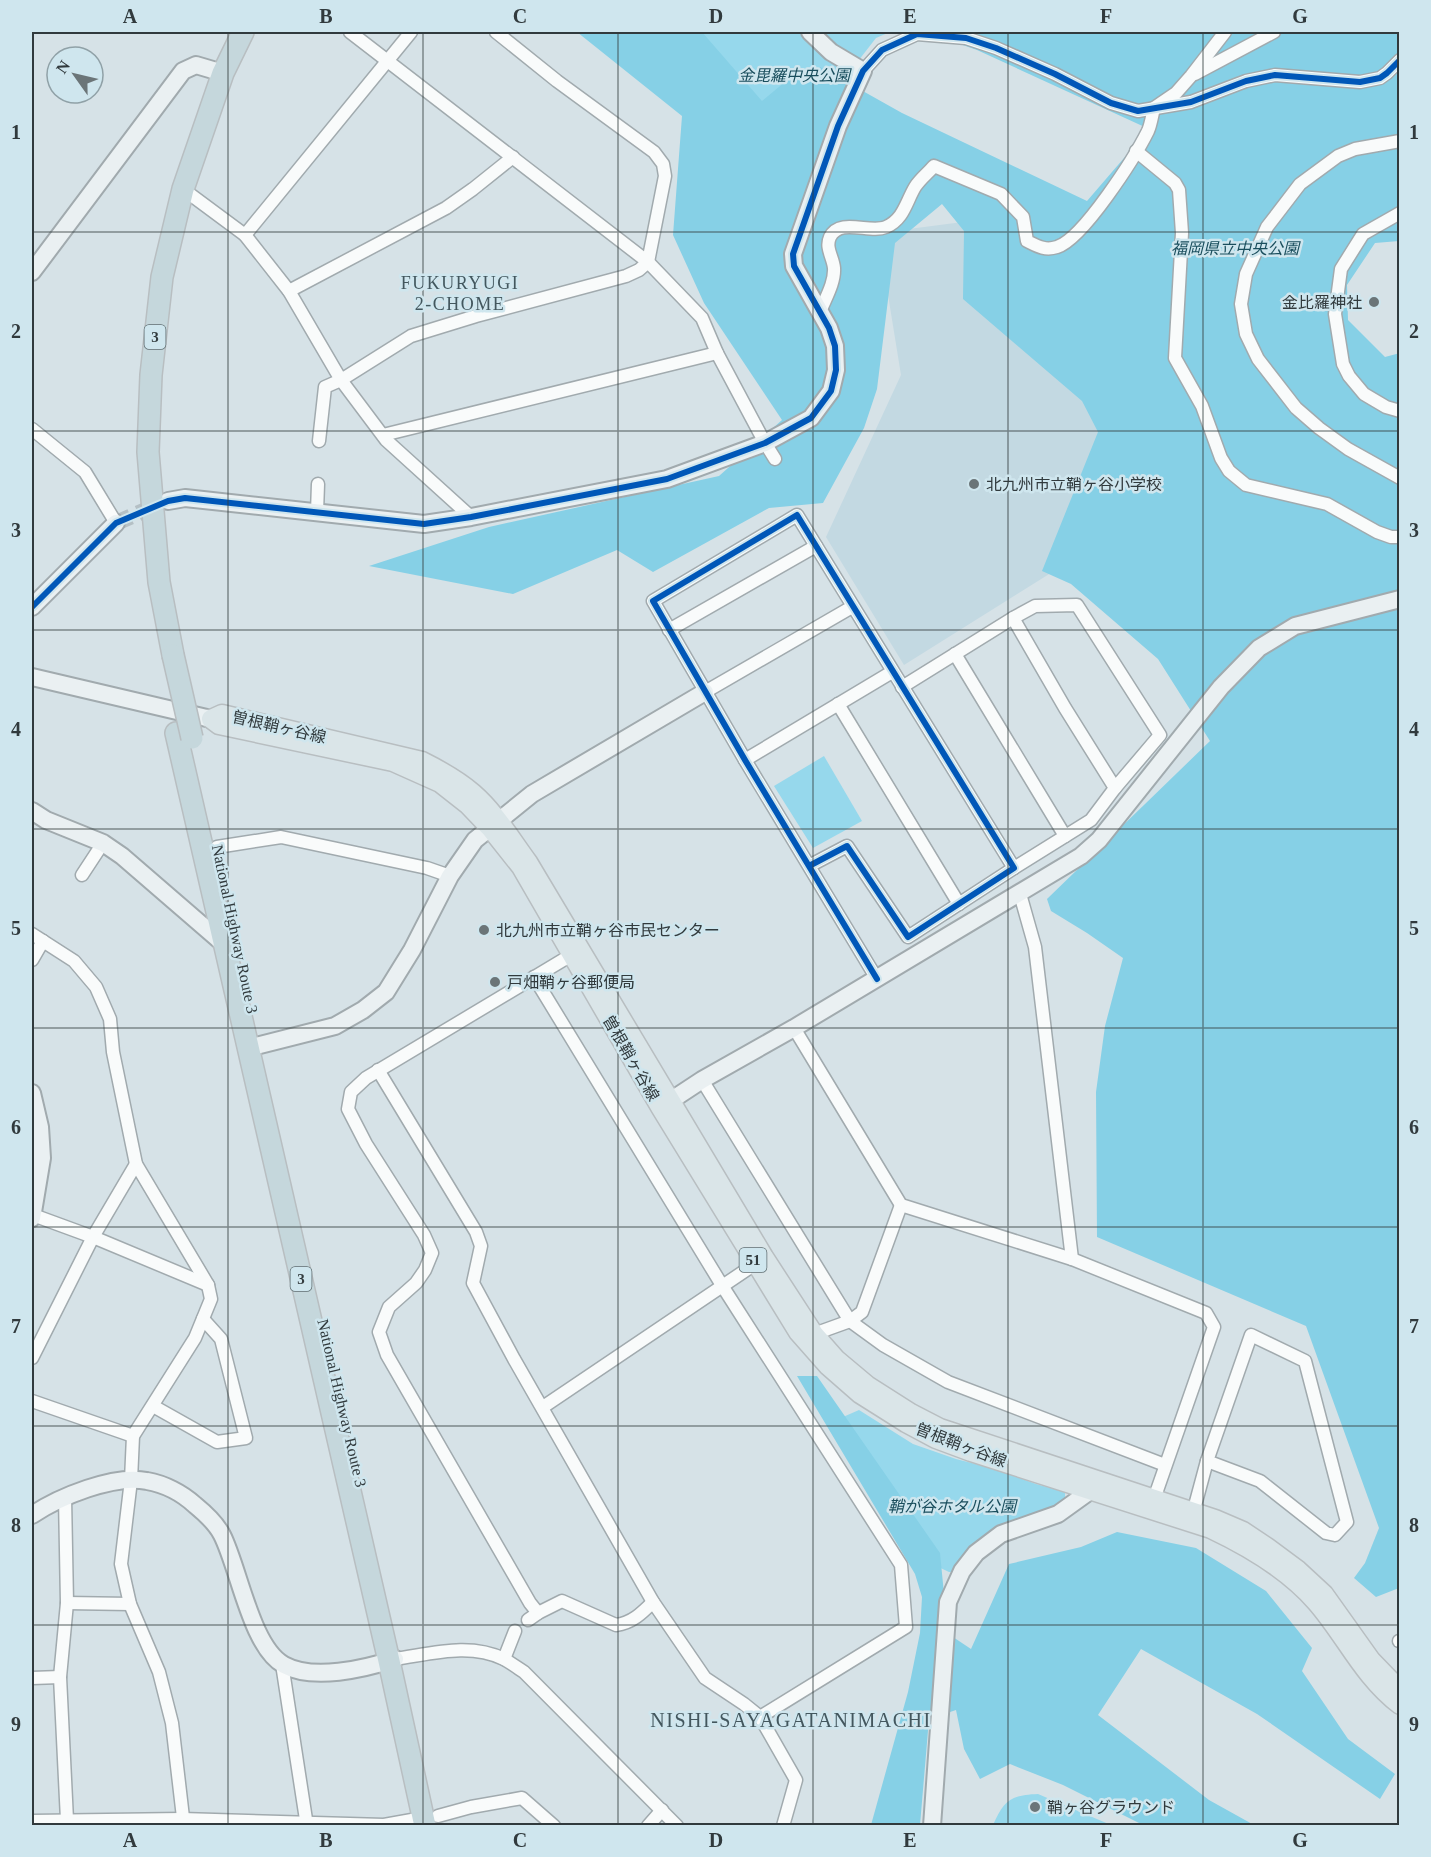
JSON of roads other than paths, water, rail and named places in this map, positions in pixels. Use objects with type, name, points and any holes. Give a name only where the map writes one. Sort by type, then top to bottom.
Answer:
[{"type":"highway","name":"National Highway Route 3","points":[[165,653],[148,452],[151,375],[162,278],[183,189],[228,32]]},
{"type":"highway","name":"National Highway Route 3","points":[[243,32],[217,71],[174,171],[151,275],[138,371],[136,455],[148,582],[184,735],[225,945],[254,1047]]},
{"type":"highway","name":"National Highway Route 3","points":[[184,735],[217,847],[254,1047],[431,1821]]},
{"type":"main road","name":"曽根鞘ヶ谷線","points":[[211,719],[219,725],[393,762],[440,783],[494,824],[576,952],[755,1264],[798,1332],[828,1366],[860,1394],[936,1439],[1211,1529],[1237,1541],[1260,1556],[1316,1601],[1363,1667],[1400,1705]]},
{"type":"main road","name":"曽根鞘ヶ谷線","points":[[665,1104],[814,1334],[836,1359],[867,1385],[940,1428],[1215,1519],[1243,1531],[1298,1570],[1324,1594],[1371,1660],[1400,1690]]},
{"type":"street","points":[[350,32],[648,262],[702,318],[717,353],[775,459]]},
{"type":"street","points":[[245,235],[411,32]]},
{"type":"street","points":[[319,441],[325,387],[341,380],[411,336],[626,276],[639,270],[648,262],[665,176],[663,164],[654,152],[557,81],[496,32]]},
{"type":"street","points":[[810,32],[831,52],[863,70]]},
{"type":"street","points":[[820,312],[833,281],[834,269],[828,245],[830,236],[835,230],[843,227],[884,228],[900,219],[916,184],[934,166],[1001,194],[1023,217],[1027,241],[1042,249],[1058,247],[1078,233],[1096,212],[1149,129],[1154,108],[1176,93],[1225,32]]},
{"type":"street","points":[[1191,76],[1274,32]]},
{"type":"street","points":[[168,501],[185,498],[424,524],[667,479],[765,443],[811,418],[831,390],[836,370],[835,346],[829,328],[794,266],[793,254],[838,126],[863,70],[882,50],[917,34],[966,38],[996,48],[1055,74],[1111,103],[1138,111],[1191,102],[1246,81],[1275,75],[1347,82],[1370,80],[1380,78],[1400,60]]},
{"type":"street","points":[[32,272],[183,71],[196,65],[217,71]]},
{"type":"street","points":[[1400,141],[1355,149],[1338,156],[1300,184],[1268,227],[1246,274],[1242,304],[1246,334],[1258,359],[1296,408],[1348,449],[1400,478]]},
{"type":"street","points":[[1136,151],[1175,183],[1179,190],[1182,233],[1175,358],[1202,406],[1221,458],[1229,471],[1246,485],[1327,504],[1377,532],[1391,537],[1400,537]]},
{"type":"street","points":[[289,291],[446,208],[513,157]]},
{"type":"street","points":[[183,189],[245,235],[289,291],[341,380],[383,435],[471,517]]},
{"type":"street","points":[[1400,213],[1363,234],[1341,269],[1335,314],[1343,364],[1349,376],[1365,394],[1386,407],[1400,411]]},
{"type":"street","points":[[383,435],[717,353]]},
{"type":"street","points":[[32,429],[86,472],[116,523],[32,607]]},
{"type":"street","points":[[317,512],[318,483]]},
{"type":"street","points":[[877,979],[745,760],[653,601],[797,515],[1014,868]]},
{"type":"street","points":[[669,630],[816,546]]},
{"type":"street","points":[[665,1104],[1081,856],[1099,840],[1221,687],[1259,648],[1295,626],[1400,599]]},
{"type":"street","points":[[808,866],[847,846],[908,937],[1092,820],[1115,788],[1160,735],[1077,605],[1035,606],[902,687]]},
{"type":"street","points":[[254,1047],[334,1026],[363,1010],[386,992],[412,950],[450,876],[476,840],[531,794],[852,607]]},
{"type":"street","points":[[1013,618],[1115,788]]},
{"type":"street","points":[[955,654],[1065,836]]},
{"type":"street","points":[[745,760],[892,672]]},
{"type":"street","points":[[32,677],[211,719]]},
{"type":"street","points":[[838,704],[959,904]]},
{"type":"street","points":[[32,811],[46,820],[103,843],[122,856],[225,945]]},
{"type":"street","points":[[217,847],[280,837],[427,868],[450,876]]},
{"type":"street","points":[[82,875],[103,843]]},
{"type":"street","points":[[1020,894],[1035,947],[1072,1259]]},
{"type":"street","points":[[32,934],[74,961],[96,987],[110,1019],[113,1052],[136,1164],[210,1284],[211,1299],[195,1338],[133,1436],[121,1564],[130,1604],[159,1672],[169,1713],[183,1822]]},
{"type":"street","points":[[32,960],[44,941]]},
{"type":"street","points":[[576,952],[366,1078],[351,1092],[348,1109],[366,1144],[424,1236],[432,1253],[425,1270],[416,1283],[389,1307],[379,1332],[387,1355],[530,1603],[533,1616],[562,1601],[616,1625],[626,1623],[641,1615],[653,1602]]},
{"type":"street","points":[[534,977],[723,1287],[901,1565],[906,1627],[760,1717]]},
{"type":"street","points":[[794,1028],[901,1204],[1072,1259],[1206,1313],[1214,1327],[1154,1499]]},
{"type":"street","points":[[378,1070],[476,1232],[481,1246],[473,1283],[653,1602],[705,1678],[760,1717],[796,1780],[783,1826]]},
{"type":"street","points":[[702,1080],[850,1321],[883,1345],[948,1382],[1165,1465]]},
{"type":"street","points":[[32,1093],[40,1127],[42,1158],[32,1216],[93,1237],[210,1284]]},
{"type":"street","points":[[32,1358],[93,1237],[136,1164]]},
{"type":"street","points":[[814,1334],[850,1321],[862,1312],[901,1204]]},
{"type":"street","points":[[543,1407],[755,1264]]},
{"type":"street","points":[[153,1406],[216,1442],[246,1438],[221,1339],[203,1318]]},
{"type":"street","points":[[1193,1513],[1207,1461],[1251,1335],[1305,1361],[1347,1522],[1335,1535],[1326,1533],[1260,1481],[1207,1461]]},
{"type":"street","points":[[32,1401],[133,1436]]},
{"type":"street","points":[[32,1515],[65,1497],[100,1484],[146,1480],[164,1486],[188,1498],[210,1517],[222,1535],[260,1637],[270,1653],[282,1664],[300,1672],[322,1673],[460,1649],[483,1652],[504,1659],[524,1672],[677,1826]]},
{"type":"street","points":[[932,1826],[948,1602],[962,1571],[976,1553],[1001,1534],[1058,1514],[1090,1491]]},
{"type":"street","points":[[65,1497],[67,1603],[60,1677],[67,1820]]},
{"type":"street","points":[[67,1603],[130,1604]]},
{"type":"street","points":[[504,1659],[515,1631]]},
{"type":"street","points":[[282,1664],[307,1823]]},
{"type":"street","points":[[32,1678],[60,1677]]},
{"type":"street","points":[[32,1821],[46,1823],[67,1820],[384,1825],[431,1821],[471,1807],[522,1798],[554,1826]]},
{"type":"street","points":[[648,1826],[662,1810]]},
{"type":"tunnel","points":[[116,523],[162,503]]},
{"type":"place","name":"金比羅神社","points":[[1374,302]]},
{"type":"place","name":"北九州市立鞘ヶ谷小学校","points":[[974,484]]},
{"type":"place","name":"北九州市立鞘ヶ谷市民センター","points":[[484,930]]},
{"type":"place","name":"戸畑鞘ヶ谷郵便局","points":[[495,982]]},
{"type":"place","name":"鞘ヶ谷グラウンド","points":[[1035,1807]]},
{"type":"district","name":"FUKURYUGI 2-CHOME","points":[[460,293]]},
{"type":"district","name":"NISHI-SAYAGATANIMACHI","points":[[791,1720]]},
{"type":"park label","name":"金毘羅中央公園","points":[[794,75]]},
{"type":"park label","name":"福岡県立中央公園","points":[[1235,248]]},
{"type":"park label","name":"鞘が谷ホタル公園","points":[[952,1506]]}]
